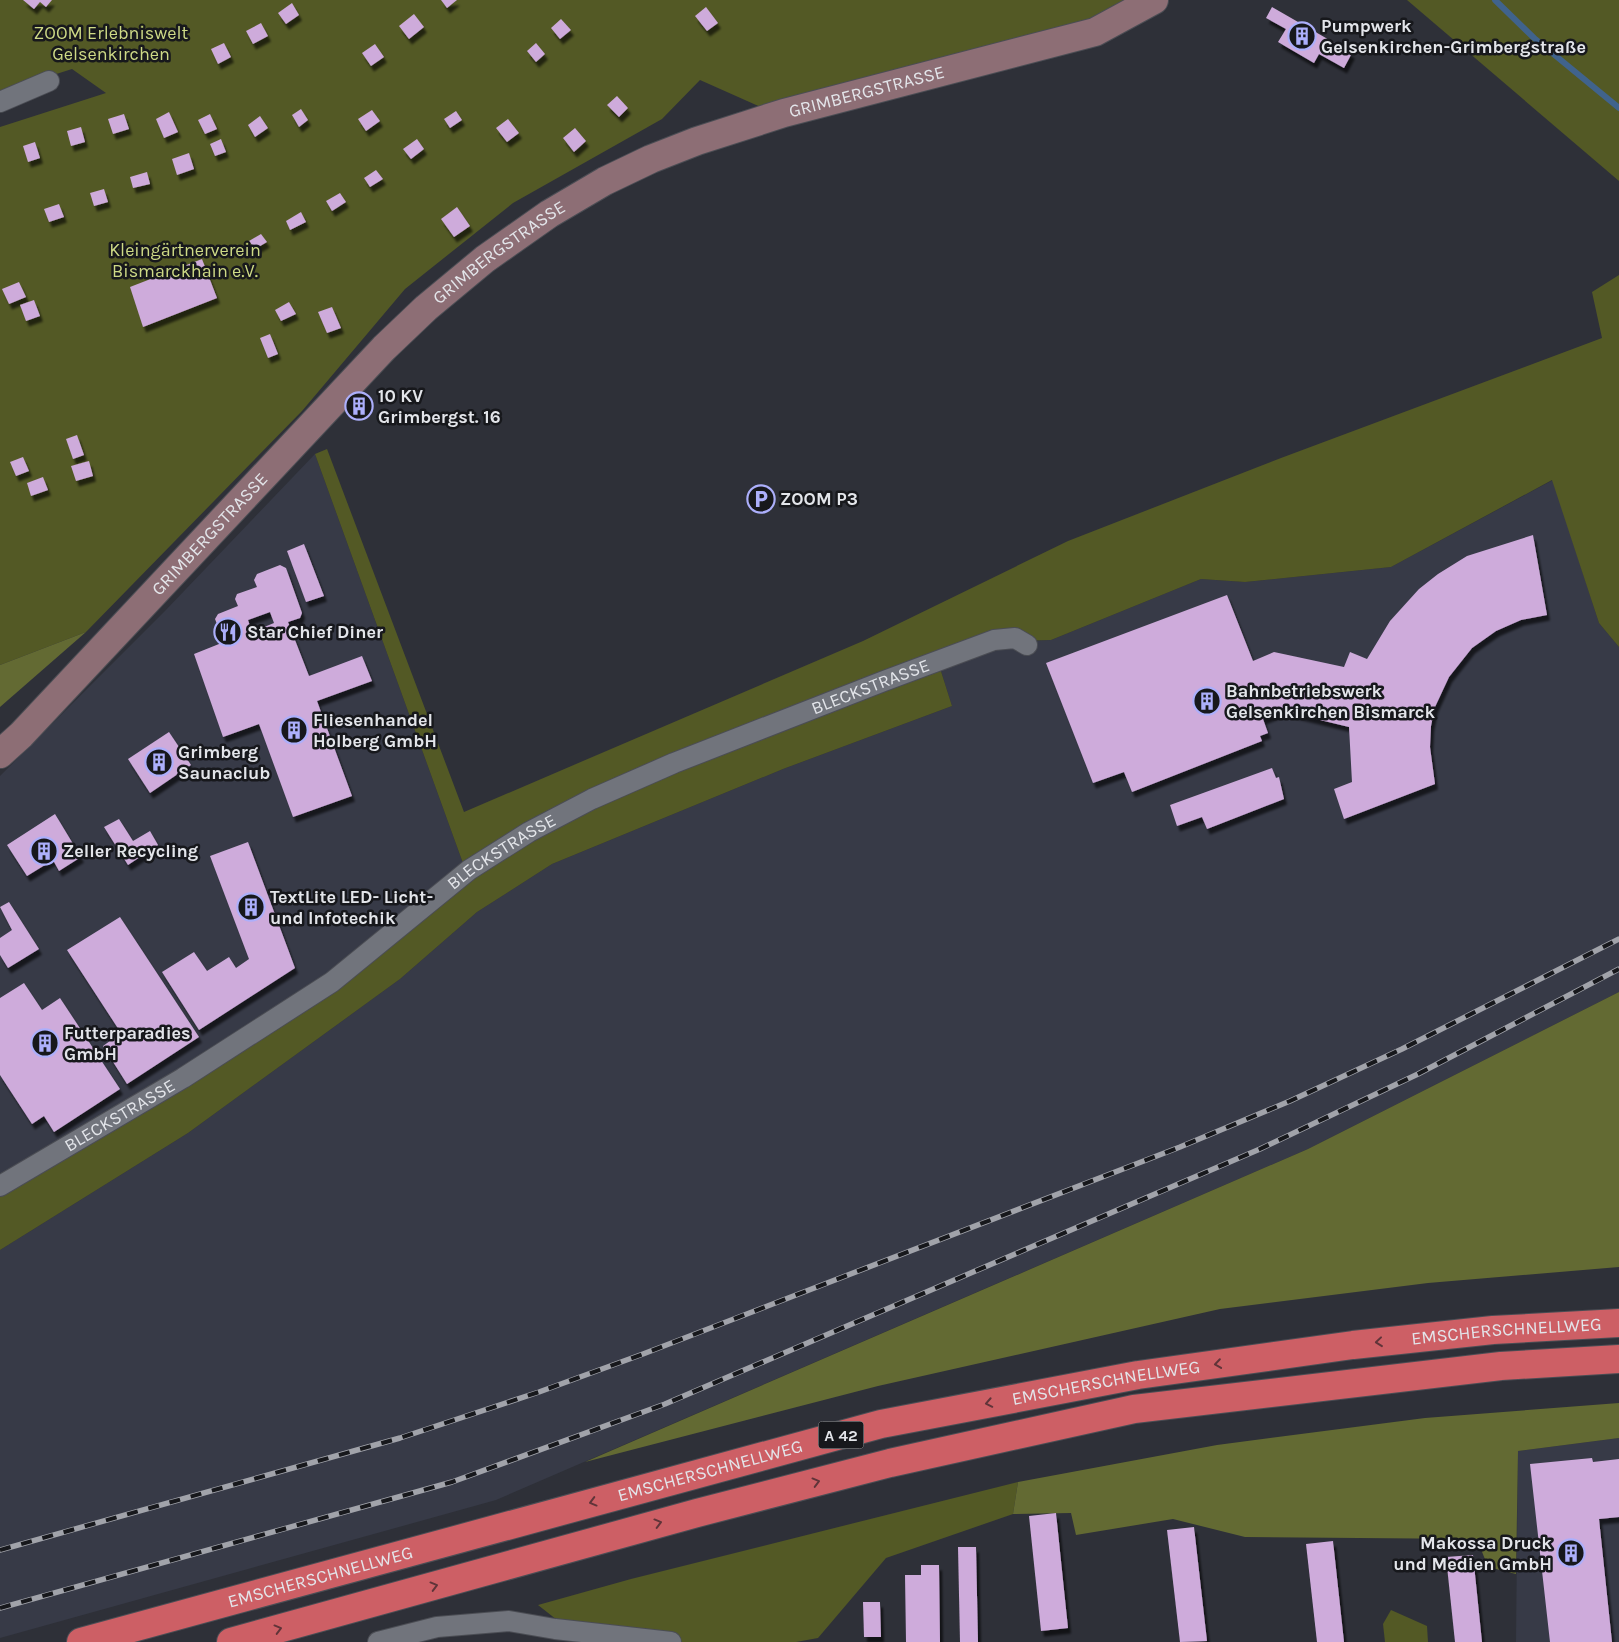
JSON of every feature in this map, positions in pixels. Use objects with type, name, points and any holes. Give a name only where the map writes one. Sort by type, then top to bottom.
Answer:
[{"type":"highway","name":"EMSCHERSCHNELLWEG","points":[[81,1642],[881,1424],[1138,1375],[1353,1344],[1493,1330],[1619,1322]]},
{"type":"highway","name":"EMSCHERSCHNELLWEG","points":[[231,1642],[697,1513],[851,1473],[1134,1410],[1491,1367],[1619,1359]]},
{"type":"street","name":"GRIMBERGSTRASSE","points":[[0,754],[21,735],[384,348],[426,308],[485,258],[549,214],[605,180],[652,158],[697,141],[784,113],[1095,32],[1154,0]]},
{"type":"street","points":[[0,102],[49,81]]},
{"type":"street","name":"BLECKSTRASSE","points":[[0,1186],[183,1078],[332,982],[469,870],[529,832],[592,800],[674,763],[884,681],[994,640],[1015,638],[1028,645]]},
{"type":"street","points":[[378,1642],[437,1627],[509,1621],[554,1630],[671,1642]]},
{"type":"shaded area","points":[[315,454],[464,866],[329,977],[0,1180],[0,776],[164,612]]},
{"type":"shaded area","points":[[1553,480],[1599,623],[1619,647],[1619,992],[1308,1149],[496,1500],[0,1638],[0,1250],[188,1133],[400,979],[477,912],[552,864],[783,769],[952,706],[939,665],[1015,641],[1051,640],[1201,579],[1245,582],[1391,567]]},
{"type":"shaded area","points":[[1619,1438],[1619,1642],[1516,1642],[1518,1451]]},
{"type":"green space","name":"Kleingärtnerverein Bismarckhain e.V.","points":[[0,0],[1135,0],[1089,25],[765,109],[700,80],[662,119],[513,203],[405,289],[302,411],[86,632],[0,665],[0,127],[106,93],[72,69],[0,92]]},
{"type":"green space","points":[[1407,0],[1619,0],[1619,181]]},
{"type":"green space","points":[[1619,275],[1619,647],[1599,623],[1552,480],[1391,567],[1245,582],[1201,579],[1051,640],[1015,641],[939,665],[952,706],[783,769],[552,864],[477,912],[400,979],[188,1133],[0,1250],[0,1189],[332,988],[464,866],[315,454],[327,449],[464,812],[863,641],[1068,541],[1281,458],[1602,338],[1592,292]]},
{"type":"green space","points":[[86,632],[0,707],[0,665]]},
{"type":"green space","points":[[1619,992],[1619,1267],[1428,1283],[1220,1309],[878,1386],[585,1462],[1308,1149]]},
{"type":"green space","points":[[1619,1403],[1619,1438],[1518,1451],[1516,1574],[1488,1567],[1477,1539],[1245,1537],[1173,1519],[1076,1535],[1071,1513],[1013,1514],[1018,1482],[1217,1445],[1425,1418]]},
{"type":"green space","points":[[1018,1482],[1013,1514],[886,1558],[818,1638],[796,1642],[585,1642],[538,1605],[631,1579]]},
{"type":"green space","points":[[1391,1610],[1427,1626],[1428,1642],[1385,1642],[1383,1624]]},
{"type":"building","points":[[23,0],[52,0],[46,7],[40,2],[34,9]]},
{"type":"building","points":[[441,0],[457,0],[447,8]]},
{"type":"building","points":[[292,3],[299,15],[286,24],[278,13]]},
{"type":"building","points":[[706,7],[718,23],[707,31],[695,16]]},
{"type":"building","name":"Pumpwerk Gelsenkirchen-Grimbergstraße","points":[[1272,7],[1352,53],[1344,68],[1319,54],[1314,63],[1278,42],[1286,29],[1266,18]]},
{"type":"building","points":[[414,14],[424,27],[409,39],[399,26]]},
{"type":"building","points":[[561,19],[571,30],[560,39],[551,28]]},
{"type":"building","points":[[261,23],[268,36],[253,44],[246,31]]},
{"type":"building","points":[[224,43],[231,57],[218,64],[211,49]]},
{"type":"building","points":[[536,43],[545,54],[536,62],[527,51]]},
{"type":"building","points":[[375,44],[384,57],[371,66],[362,53]]},
{"type":"building","points":[[617,96],[628,108],[619,117],[607,105]]},
{"type":"building","points":[[301,109],[308,120],[299,127],[292,115]]},
{"type":"building","points":[[372,110],[380,121],[366,131],[358,119]]},
{"type":"building","points":[[456,111],[462,120],[450,128],[444,119]]},
{"type":"building","points":[[169,112],[178,132],[164,138],[156,119]]},
{"type":"building","points":[[124,114],[129,129],[113,134],[108,119]]},
{"type":"building","points":[[210,114],[217,129],[205,134],[198,120]]},
{"type":"building","points":[[260,116],[268,128],[255,137],[248,125]]},
{"type":"building","points":[[508,119],[519,133],[507,142],[496,128]]},
{"type":"building","points":[[81,127],[85,142],[71,146],[67,131]]},
{"type":"building","points":[[575,128],[586,141],[574,152],[563,138]]},
{"type":"building","points":[[221,139],[226,152],[215,156],[210,144]]},
{"type":"building","points":[[417,139],[424,149],[411,159],[403,149]]},
{"type":"building","points":[[35,142],[40,158],[28,162],[23,146]]},
{"type":"building","points":[[189,153],[194,169],[177,175],[172,159]]},
{"type":"building","points":[[376,170],[383,179],[370,187],[364,178]]},
{"type":"building","points":[[147,172],[150,184],[133,188],[130,177]]},
{"type":"building","points":[[104,189],[108,202],[94,206],[90,193]]},
{"type":"building","points":[[340,193],[346,202],[332,211],[326,201]]},
{"type":"building","points":[[59,204],[64,217],[49,222],[44,209]]},
{"type":"building","points":[[457,207],[470,226],[454,237],[441,219]]},
{"type":"building","points":[[301,212],[306,222],[290,230],[286,221]]},
{"type":"building","points":[[261,234],[267,242],[255,249],[249,241]]},
{"type":"building","points":[[202,259],[217,298],[143,327],[130,287]]},
{"type":"building","points":[[19,282],[26,297],[9,304],[2,289]]},
{"type":"building","points":[[34,300],[40,316],[26,321],[20,305]]},
{"type":"building","points":[[289,302],[296,314],[281,321],[275,310]]},
{"type":"building","points":[[332,307],[341,328],[327,333],[318,312]]},
{"type":"building","points":[[270,334],[278,354],[268,358],[260,338]]},
{"type":"building","points":[[77,435],[84,455],[73,459],[66,439]]},
{"type":"building","points":[[23,457],[29,471],[16,476],[10,462]]},
{"type":"building","points":[[89,461],[93,476],[76,481],[71,466]]},
{"type":"building","points":[[43,477],[48,490],[31,496],[27,483]]},
{"type":"building","points":[[1533,535],[1547,615],[1521,620],[1496,631],[1472,648],[1449,677],[1435,707],[1431,726],[1430,747],[1435,784],[1344,819],[1334,789],[1352,782],[1349,727],[1283,711],[1263,719],[1268,733],[1260,736],[1262,741],[1132,792],[1124,772],[1093,783],[1046,663],[1227,595],[1253,661],[1274,652],[1344,667],[1350,652],[1367,659],[1390,621],[1419,589],[1438,574],[1467,556]]},
{"type":"building","points":[[304,544],[324,596],[306,602],[287,551]]},
{"type":"building","points":[[280,565],[286,568],[302,613],[300,618],[288,622],[309,676],[362,656],[372,681],[317,701],[352,796],[293,817],[259,724],[223,737],[194,654],[224,642],[215,619],[218,614],[238,606],[235,599],[237,594],[257,587],[254,580],[257,574]],"holes":[[[270,612],[274,623],[252,632],[248,620]]]},
{"type":"building","name":"Grimberg Saunaclub","points":[[169,732],[191,765],[150,793],[128,759]]},
{"type":"building","points":[[1272,768],[1276,778],[1279,777],[1284,799],[1207,829],[1202,817],[1177,826],[1170,805]]},
{"type":"building","name":"Zeller Recycling","points":[[55,814],[81,857],[59,871],[53,860],[27,876],[7,845]]},
{"type":"building","points":[[119,819],[133,841],[150,831],[158,845],[128,865],[104,827]]},
{"type":"building","name":"TextLite LED- Licht- und Infotechik","points":[[248,842],[295,968],[199,1030],[162,972],[194,952],[207,971],[229,957],[236,968],[249,959],[210,856]]},
{"type":"building","points":[[9,902],[39,949],[8,968],[0,955],[0,938],[12,930],[0,907]]},
{"type":"building","points":[[120,917],[199,1037],[127,1084],[103,1046],[121,1033],[67,950]]},
{"type":"building","name":"Futterparadies GmbH","points":[[24,983],[42,1010],[60,998],[120,1089],[54,1132],[44,1116],[32,1124],[0,1075],[0,998]]},
{"type":"building","name":"Makossa Druck und Medien GmbH","points":[[1592,1458],[1593,1462],[1619,1459],[1619,1517],[1599,1519],[1612,1642],[1550,1642],[1530,1464]]},
{"type":"building","points":[[1056,1513],[1068,1628],[1041,1631],[1029,1516]]},
{"type":"building","points":[[1194,1527],[1207,1641],[1180,1642],[1167,1530]]},
{"type":"building","points":[[1333,1541],[1344,1642],[1317,1642],[1306,1544]]},
{"type":"building","points":[[958,1547],[976,1547],[978,1642],[960,1642]]},
{"type":"building","points":[[1473,1555],[1482,1642],[1455,1642],[1446,1557]]},
{"type":"building","points":[[921,1565],[939,1565],[940,1642],[906,1642],[905,1575],[921,1575]]},
{"type":"building","points":[[863,1602],[880,1602],[881,1637],[864,1637]]},
{"type":"waterway","points":[[1495,0],[1534,38],[1619,108]]},
{"type":"railway","points":[[0,1550],[400,1438],[539,1392],[643,1354],[1180,1147],[1290,1101],[1402,1049],[1619,939]]},
{"type":"railway","points":[[0,1608],[452,1482],[665,1404],[1260,1149],[1418,1074],[1619,969]]},
{"type":"place","name":"Pumpwerk Gelsenkirchen-Grimbergstraße","points":[[1302,36]]},
{"type":"place","name":"10 KV Grimbergst. 16","points":[[359,406]]},
{"type":"place","name":"ZOOM P3","points":[[761,499]]},
{"type":"place","name":"Star Chief Diner","points":[[228,632]]},
{"type":"place","name":"Bahnbetriebswerk Gelsenkirchen Bismarck","points":[[1207,701]]},
{"type":"place","name":"Fliesenhandel Holberg GmbH","points":[[294,730]]},
{"type":"place","name":"Grimberg Saunaclub","points":[[159,762]]},
{"type":"place","name":"Zeller Recycling","points":[[44,851]]},
{"type":"place","name":"TextLite LED- Licht- und Infotechik","points":[[251,907]]},
{"type":"place","name":"Futterparadies GmbH","points":[[45,1043]]},
{"type":"place","name":"Makossa Druck und Medien GmbH","points":[[1571,1553]]},
{"type":"park label","name":"ZOOM Erlebniswelt Gelsenkirchen","points":[[111,43]]}]
